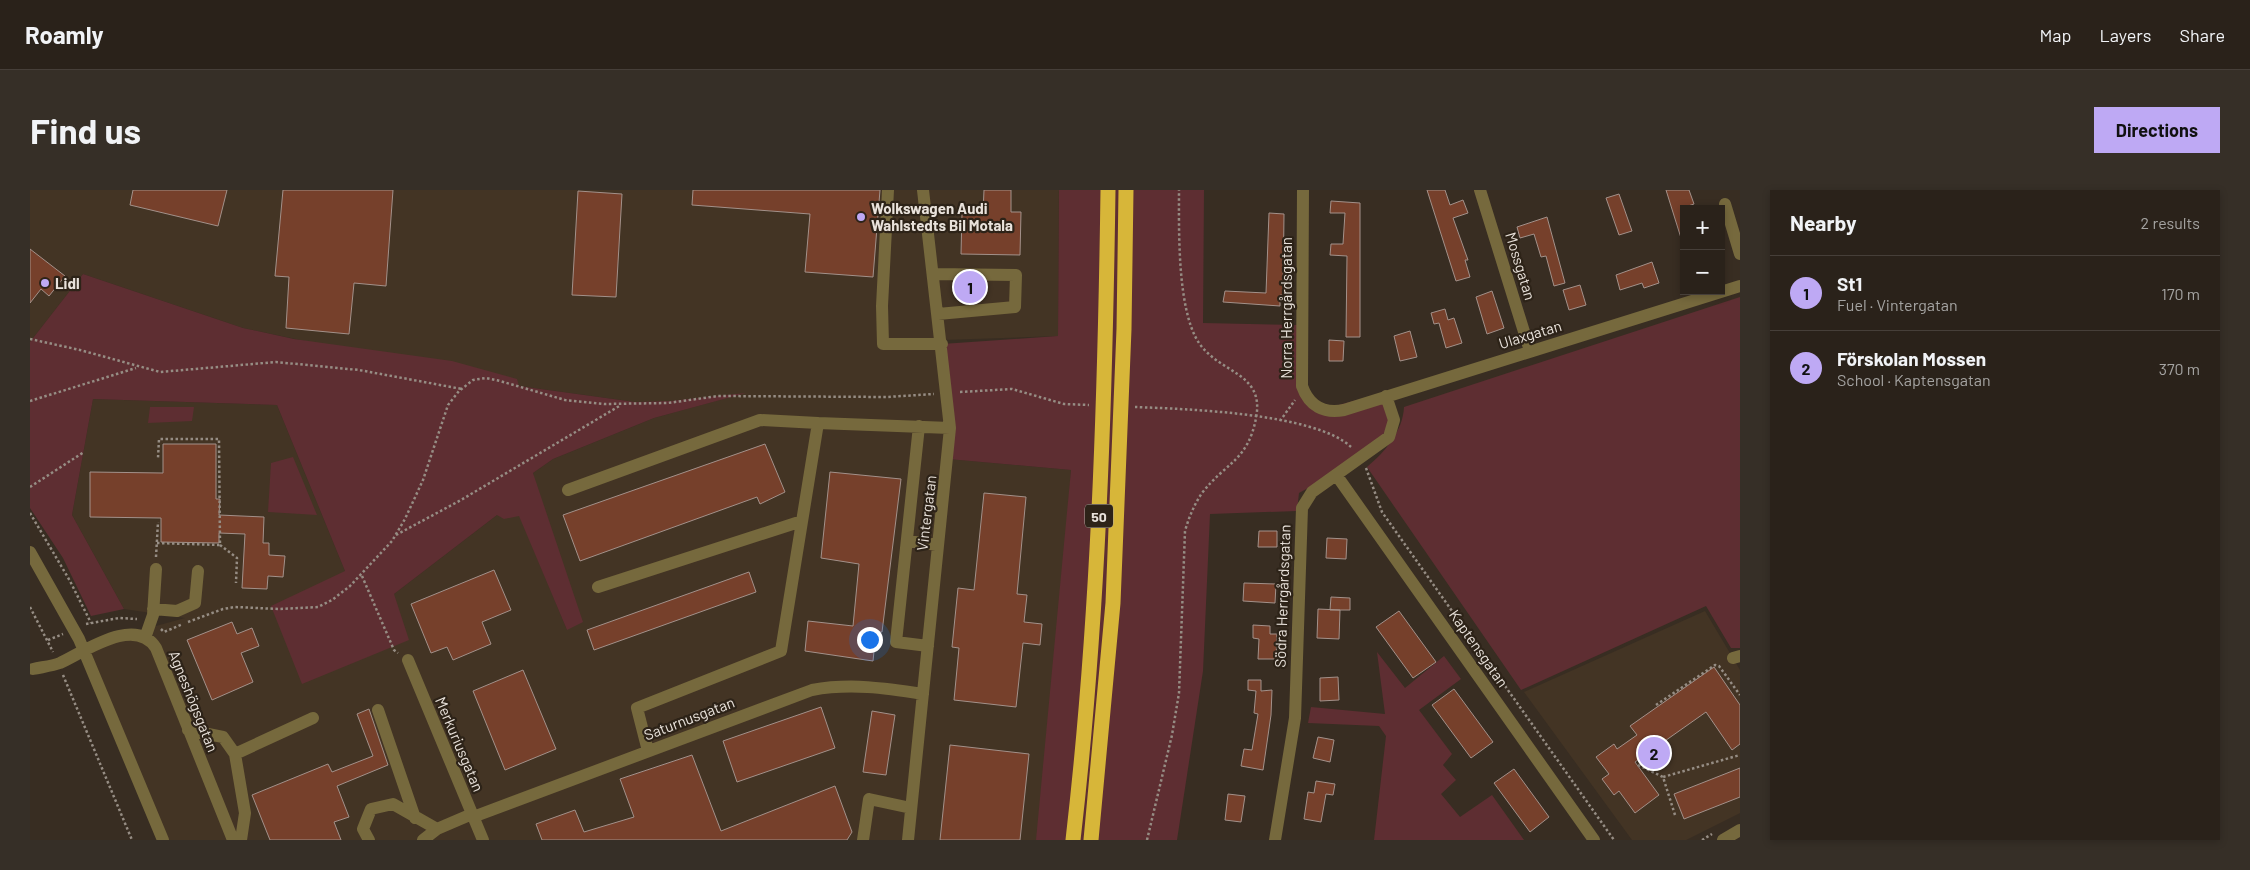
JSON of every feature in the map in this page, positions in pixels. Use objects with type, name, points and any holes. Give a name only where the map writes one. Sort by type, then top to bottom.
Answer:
[{"type":"highway","name":"50","points":[[1073,840],[1088,696],[1095,600],[1106,328],[1108,190]]},
{"type":"highway","name":"50","points":[[1091,840],[1113,604],[1124,349],[1126,190]]},
{"type":"street","points":[[888,190],[882,306],[883,344],[942,344]]},
{"type":"street","name":"Vintergatan","points":[[908,840],[950,428],[948,394],[923,190]]},
{"type":"street","name":"Norra Herrgårdsgatan","points":[[1303,190],[1302,380],[1304,393],[1315,406],[1330,411]]},
{"type":"street","name":"Mossgatan","points":[[1480,190],[1530,351]]},
{"type":"street","points":[[1725,204],[1740,254]]},
{"type":"street","points":[[933,274],[1016,275],[1016,307],[938,314]]},
{"type":"street","name":"Ulaxgatan","points":[[1330,411],[1344,410],[1740,286]]},
{"type":"street","name":"Södra Herrgårdsgatan","points":[[1275,840],[1295,718],[1302,508],[1312,492],[1337,476],[1389,437],[1394,420],[1386,396]]},
{"type":"street","points":[[568,490],[760,420],[950,428]]},
{"type":"street","points":[[648,751],[637,708],[781,650],[818,423]]},
{"type":"street","points":[[919,426],[896,642],[928,646]]},
{"type":"street","name":"Kaptensgatan","points":[[1337,476],[1594,840]]},
{"type":"street","points":[[598,587],[802,521]]},
{"type":"street","points":[[907,541],[938,545]]},
{"type":"street","points":[[30,552],[74,629],[163,840]]},
{"type":"street","points":[[33,669],[58,663],[119,636],[135,635],[145,638],[151,623],[156,569]]},
{"type":"street","points":[[153,609],[177,611],[195,603],[198,571]]},
{"type":"street","name":"Agneshögsgatan","points":[[145,638],[156,648],[233,840]]},
{"type":"street","name":"Merkuriusgatan","points":[[408,660],[483,840]]},
{"type":"street","name":"Saturnusgatan","points":[[423,840],[437,830],[473,816],[812,690],[857,685],[923,694]]},
{"type":"street","points":[[378,710],[415,818]]},
{"type":"street","points":[[235,754],[313,718]]},
{"type":"street","points":[[188,730],[223,737],[235,754],[245,814],[241,840]]},
{"type":"street","points":[[863,840],[870,799],[911,808]]},
{"type":"street","points":[[368,840],[363,829],[371,809],[393,804],[437,830]]},
{"type":"street","points":[[1723,840],[1740,830]]},
{"type":"path","points":[[1147,840],[1172,735],[1179,693],[1185,531],[1192,511],[1203,492],[1248,446],[1258,403],[1250,383],[1206,352],[1190,325],[1182,271],[1179,190]]},
{"type":"path","points":[[30,339],[80,350],[138,368],[160,372],[187,372],[276,362],[359,370],[462,388]]},
{"type":"path","points":[[30,401],[86,382],[138,368]]},
{"type":"path","points":[[48,640],[91,622],[119,618],[138,619],[151,623],[164,632],[222,609],[235,607],[279,609],[318,607],[332,600],[362,576],[395,536],[423,480],[448,405],[462,388],[473,380],[486,378],[565,400],[621,404],[668,402],[718,396],[887,397],[1012,389],[1064,404],[1093,406]]},
{"type":"path","points":[[1280,421],[1293,402],[1304,393]]},
{"type":"path","points":[[395,536],[461,500],[621,404]]},
{"type":"path","points":[[1131,407],[1204,410],[1256,417]]},
{"type":"path","points":[[158,458],[159,439],[219,439],[220,545]]},
{"type":"path","points":[[30,487],[84,452]]},
{"type":"path","points":[[30,513],[91,622]]},
{"type":"path","points":[[156,569],[158,522]]},
{"type":"path","points":[[157,543],[220,545],[238,558],[236,583]]},
{"type":"path","points":[[362,576],[394,650],[408,660]]},
{"type":"path","points":[[30,607],[48,640],[132,840]]},
{"type":"path","points":[[1656,705],[1715,665],[1719,666],[1740,695]]},
{"type":"path","points":[[1638,765],[1663,778],[1740,755]]},
{"type":"path","points":[[1663,778],[1675,815]]},
{"type":"shaded area","points":[[30,190],[1059,190],[1058,336],[942,340],[949,459],[1071,470],[1043,840],[166,840],[87,645],[185,618],[124,609],[72,515],[93,399],[277,405],[345,571],[394,594],[514,502],[567,630],[533,473],[553,459],[654,418],[741,394],[670,401],[635,402],[512,385],[243,328],[83,274],[30,342]]},
{"type":"shaded area","points":[[1059,190],[1204,190],[1203,323],[1299,325],[1298,387],[1320,410],[1390,391],[1390,418],[1384,433],[1375,444],[1351,464],[1299,493],[1297,511],[1210,514],[1203,671],[1177,840],[1036,840],[1071,470],[948,459],[942,344],[1058,336]]},
{"type":"shaded area","points":[[83,274],[243,328],[294,339],[452,361],[517,379],[519,386],[635,402],[670,401],[746,393],[654,418],[553,459],[533,473],[583,622],[567,630],[519,516],[504,519],[497,515],[394,594],[409,640],[302,684],[271,606],[345,571],[277,405],[93,399],[72,515],[124,609],[91,616],[63,558],[30,508],[30,342]]},
{"type":"shaded area","points":[[1740,297],[1740,648],[1731,648],[1706,606],[1521,690],[1367,467],[1380,455],[1397,433],[1404,407]]},
{"type":"shaded area","points":[[150,407],[194,407],[192,421],[148,423]]},
{"type":"shaded area","points":[[293,457],[317,515],[268,512],[271,463]]},
{"type":"shaded area","points":[[1705,611],[1740,670],[1740,813],[1686,840],[1632,840],[1524,692]]},
{"type":"shaded area","points":[[1377,652],[1405,688],[1444,656],[1461,679],[1419,710],[1452,754],[1443,765],[1456,780],[1441,794],[1460,817],[1492,795],[1524,840],[1374,840],[1386,736],[1379,726],[1308,723],[1311,707],[1385,714]]},
{"type":"building","points":[[133,190],[227,190],[218,226],[130,205]]},
{"type":"building","points":[[283,190],[393,190],[386,286],[354,283],[349,334],[286,328],[289,277],[275,276]]},
{"type":"building","points":[[693,190],[880,190],[873,277],[805,272],[810,214],[692,205]]},
{"type":"building","points":[[984,190],[1011,190],[1011,212],[1021,212],[1020,255],[961,254],[962,213],[983,213]]},
{"type":"building","points":[[1427,190],[1445,190],[1450,205],[1463,200],[1468,213],[1453,218],[1468,260],[1465,260],[1470,277],[1456,281]]},
{"type":"building","points":[[1666,190],[1689,190],[1694,204],[1680,205],[1680,235]]},
{"type":"building","points":[[578,191],[622,194],[616,297],[572,295]]},
{"type":"building","points":[[1619,194],[1632,231],[1619,235],[1606,198]]},
{"type":"building","points":[[1331,201],[1360,203],[1360,337],[1346,337],[1347,256],[1330,255],[1331,244],[1343,244],[1345,213],[1330,213]]},
{"type":"building","points":[[1269,213],[1284,214],[1283,295],[1280,295],[1280,306],[1223,302],[1225,291],[1266,293]]},
{"type":"building","points":[[1547,217],[1565,283],[1554,286],[1546,256],[1541,257],[1534,234],[1520,238],[1517,227]]},
{"type":"building","name":"Lidl","points":[[30,249],[65,276],[49,296],[41,289],[30,303]]},
{"type":"building","points":[[1652,262],[1659,283],[1644,288],[1642,283],[1620,290],[1616,275]]},
{"type":"building","points":[[1580,285],[1586,305],[1569,310],[1563,290]]},
{"type":"building","points":[[1492,291],[1504,328],[1487,334],[1476,297]]},
{"type":"building","points":[[1445,309],[1448,320],[1454,318],[1462,343],[1446,348],[1439,323],[1434,324],[1431,313]]},
{"type":"building","points":[[1410,331],[1417,357],[1400,361],[1394,336]]},
{"type":"building","points":[[1329,340],[1344,341],[1343,361],[1329,361]]},
{"type":"building","points":[[163,444],[216,444],[216,499],[220,499],[219,515],[264,517],[263,543],[269,543],[269,555],[285,556],[283,577],[268,576],[267,589],[242,588],[245,534],[219,533],[219,543],[161,542],[161,518],[90,517],[90,472],[163,473]]},
{"type":"building","points":[[765,444],[785,492],[760,504],[757,497],[580,561],[563,515]]},
{"type":"building","points":[[830,472],[901,479],[882,632],[876,632],[873,661],[805,651],[808,621],[853,626],[859,564],[821,558]]},
{"type":"building","points":[[984,493],[1026,497],[1017,594],[1027,595],[1024,622],[1042,624],[1040,645],[1023,643],[1016,707],[954,700],[959,648],[952,647],[958,588],[974,590]]},
{"type":"building","points":[[1259,531],[1277,531],[1277,547],[1258,547]]},
{"type":"building","points":[[1327,538],[1347,539],[1346,559],[1326,558]]},
{"type":"building","points":[[494,570],[511,610],[482,622],[491,644],[453,660],[447,647],[431,653],[411,604]]},
{"type":"building","points":[[749,572],[756,592],[594,650],[587,630]]},
{"type":"building","points":[[1244,583],[1276,584],[1275,603],[1243,601]]},
{"type":"building","points":[[1331,597],[1350,598],[1350,610],[1330,610]]},
{"type":"building","points":[[1318,609],[1340,610],[1339,639],[1317,638]]},
{"type":"building","points":[[1399,611],[1436,662],[1413,678],[1376,627]]},
{"type":"building","points":[[232,622],[237,634],[252,628],[259,646],[241,653],[253,682],[212,700],[187,640]]},
{"type":"building","points":[[1253,625],[1270,626],[1270,634],[1277,634],[1276,659],[1258,659],[1259,639],[1253,638]]},
{"type":"building","points":[[1714,667],[1740,705],[1740,744],[1732,750],[1706,712],[1635,762],[1659,795],[1635,813],[1619,791],[1614,795],[1602,779],[1609,774],[1596,757],[1614,744],[1617,749],[1637,735],[1630,726]]},
{"type":"building","points":[[523,670],[556,749],[505,770],[473,691]]},
{"type":"building","points":[[1338,677],[1339,700],[1320,701],[1320,678]]},
{"type":"building","points":[[1248,680],[1261,680],[1261,691],[1272,690],[1271,715],[1263,770],[1241,766],[1244,749],[1252,750],[1258,714],[1254,713],[1256,691],[1248,690]]},
{"type":"building","points":[[1454,689],[1493,742],[1471,758],[1432,705]]},
{"type":"building","points":[[821,707],[835,748],[737,782],[723,741]]},
{"type":"building","points":[[369,709],[388,765],[337,786],[349,817],[334,822],[341,840],[270,840],[252,795],[328,764],[332,772],[373,756],[357,714]]},
{"type":"building","points":[[872,711],[895,715],[886,775],[863,772]]},
{"type":"building","points":[[1318,737],[1334,740],[1330,762],[1313,758]]},
{"type":"building","points":[[950,745],[1029,754],[1020,840],[940,840]]},
{"type":"building","points":[[692,755],[721,831],[835,786],[852,832],[847,840],[542,840],[536,824],[575,810],[584,832],[634,817],[620,779]]},
{"type":"building","points":[[1740,768],[1740,797],[1684,819],[1674,794]]},
{"type":"building","points":[[1514,769],[1549,817],[1530,832],[1494,783]]},
{"type":"building","points":[[1316,781],[1335,784],[1333,795],[1326,794],[1321,822],[1304,819],[1308,792],[1314,793]]},
{"type":"building","points":[[1228,794],[1245,796],[1241,822],[1225,820]]},
{"type":"place","name":"Wolkswagen Audi Wahlstedts Bil Motala","points":[[861,217]]},
{"type":"place","name":"Lidl","points":[[45,283]]},
{"type":"place","name":"St1","points":[[970,287]]},
{"type":"place","name":"Förskolan Mossen","points":[[1654,753]]}]
